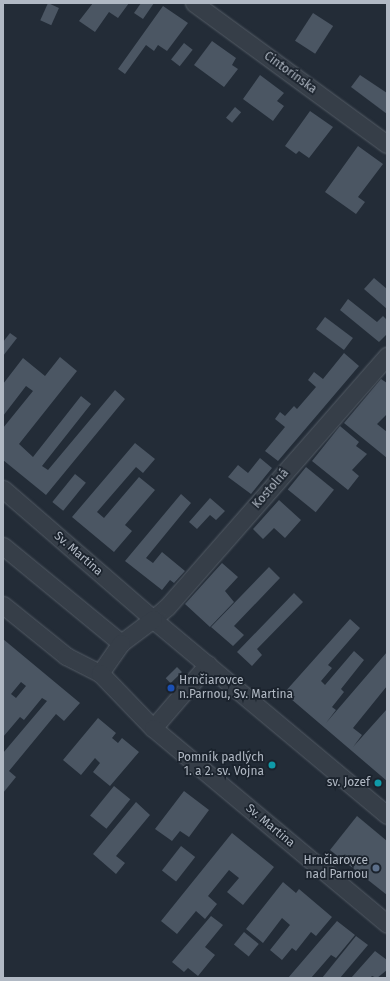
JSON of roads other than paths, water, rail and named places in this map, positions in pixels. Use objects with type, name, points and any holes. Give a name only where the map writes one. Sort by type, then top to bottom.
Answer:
[{"type":"street","name":"Cintorínska","points":[[194,3],[387,144]]},
{"type":"street","name":"Kostolná","points":[[153,619],[167,607],[387,356]]},
{"type":"street","name":"Sv. Martina","points":[[3,489],[153,619],[387,815]]},
{"type":"street","points":[[3,546],[121,643]]},
{"type":"street","name":"Sv. Martina","points":[[3,605],[66,656],[100,673],[153,728],[387,924]]},
{"type":"street","points":[[100,673],[121,643],[153,619]]},
{"type":"street","points":[[153,728],[208,664]]},
{"type":"place","name":"Hrnčiarovce n.Parnou, Sv. Martina","points":[[171,688]]},
{"type":"place","name":"Pomník padlých 1. a 2. sv. Vojna","points":[[272,765]]},
{"type":"place","name":"sv. Jozef","points":[[378,783]]},
{"type":"place","name":"Hrnčiarovce nad Parnou","points":[[376,868]]}]
